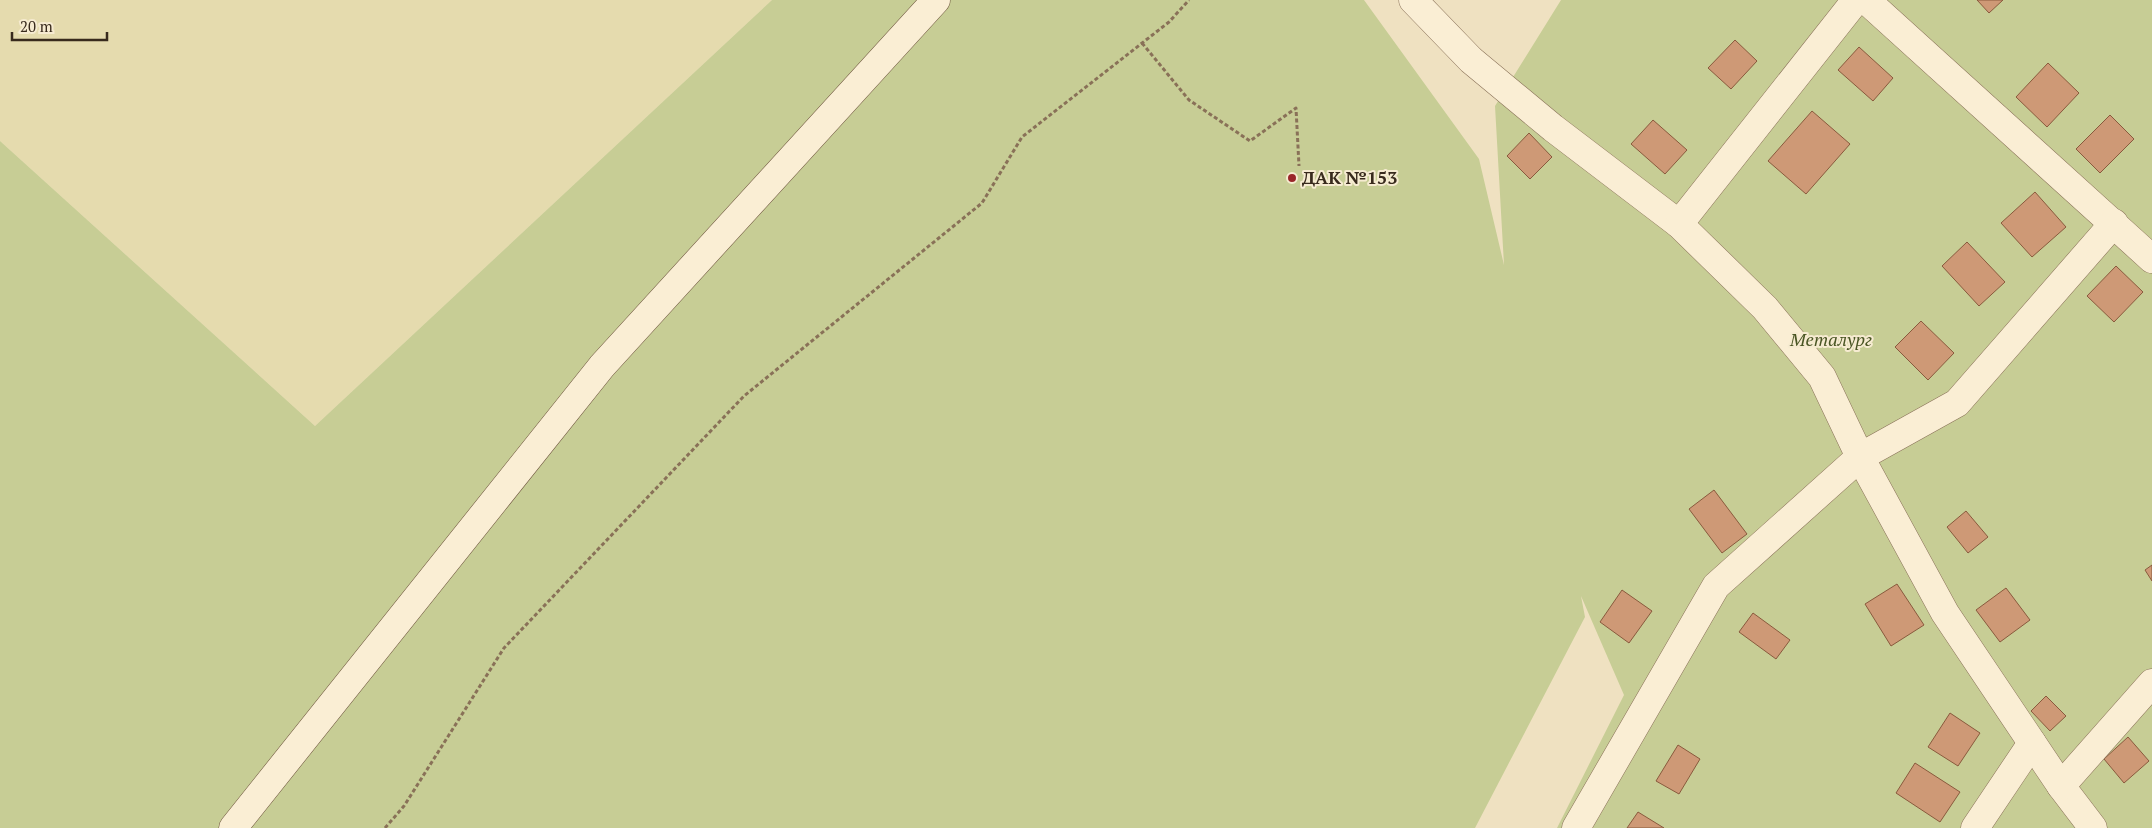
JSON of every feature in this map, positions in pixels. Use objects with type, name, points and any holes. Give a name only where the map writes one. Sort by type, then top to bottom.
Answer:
[{"type":"street","points":[[233,828],[602,366],[936,0]]},
{"type":"street","points":[[1413,0],[1478,66],[1553,128],[1678,224],[1766,308],[1822,376],[1860,458],[1945,613],[2061,786],[2093,828]]},
{"type":"street","points":[[1678,224],[1856,0]]},
{"type":"street","points":[[1866,0],[2152,259]]},
{"type":"street","points":[[1576,828],[1716,586],[1860,458],[1957,403],[2114,223]]},
{"type":"street","points":[[2061,786],[2152,683]]},
{"type":"street","points":[[1975,828],[2032,743]]},
{"type":"path","points":[[385,828],[404,806],[504,648],[737,403],[982,203],[1022,137],[1169,22],[1189,0]]},
{"type":"path","points":[[1142,44],[1189,100],[1250,141],[1296,108],[1299,166]]},
{"type":"shaded area","points":[[0,0],[772,0],[315,426],[0,141]]},
{"type":"green space","name":"Металург","points":[[772,0],[1364,0],[1479,159],[1504,265],[1495,106],[1561,0],[2152,0],[2152,828],[1557,828],[1624,695],[1581,596],[1585,617],[1475,828],[0,828],[0,141],[315,426]]},
{"type":"building","points":[[1977,0],[2003,0],[1989,13]]},
{"type":"building","points":[[1735,40],[1757,61],[1731,89],[1708,68]]},
{"type":"building","points":[[1859,47],[1893,78],[1873,101],[1838,70]]},
{"type":"building","points":[[2048,63],[2079,93],[2047,127],[2016,97]]},
{"type":"building","points":[[1812,111],[1850,144],[1806,194],[1768,161]]},
{"type":"building","points":[[2110,115],[2134,139],[2100,173],[2076,149]]},
{"type":"building","points":[[1653,120],[1687,150],[1665,174],[1631,144]]},
{"type":"building","points":[[1529,133],[1552,157],[1530,179],[1507,156]]},
{"type":"building","points":[[2035,192],[2066,227],[2032,257],[2001,223]]},
{"type":"building","points":[[1967,242],[2005,282],[1979,306],[1942,266]]},
{"type":"building","points":[[2116,266],[2143,292],[2114,322],[2087,296]]},
{"type":"building","points":[[1921,321],[1954,353],[1928,380],[1895,347]]},
{"type":"building","points":[[1714,490],[1747,534],[1722,553],[1689,509]]},
{"type":"building","points":[[1966,511],[1988,537],[1968,553],[1947,527]]},
{"type":"building","points":[[2152,565],[2152,581],[2145,570]]},
{"type":"building","points":[[1897,584],[1924,625],[1891,646],[1865,604]]},
{"type":"building","points":[[2006,588],[2030,620],[2000,642],[1976,610]]},
{"type":"building","points":[[1622,590],[1652,611],[1629,643],[1600,622]]},
{"type":"building","points":[[1753,613],[1790,640],[1776,659],[1739,632]]},
{"type":"building","points":[[2046,696],[2066,716],[2050,731],[2031,711]]},
{"type":"building","points":[[1950,713],[1980,733],[1958,766],[1928,747]]},
{"type":"building","points":[[2128,737],[2149,761],[2124,783],[2104,759]]},
{"type":"building","points":[[1678,745],[1700,759],[1679,794],[1656,781]]},
{"type":"building","points":[[1915,763],[1960,792],[1940,822],[1896,793]]},
{"type":"building","points":[[1638,812],[1664,828],[1627,828]]},
{"type":"place","name":"ДАК №153","points":[[1292,178]]}]
